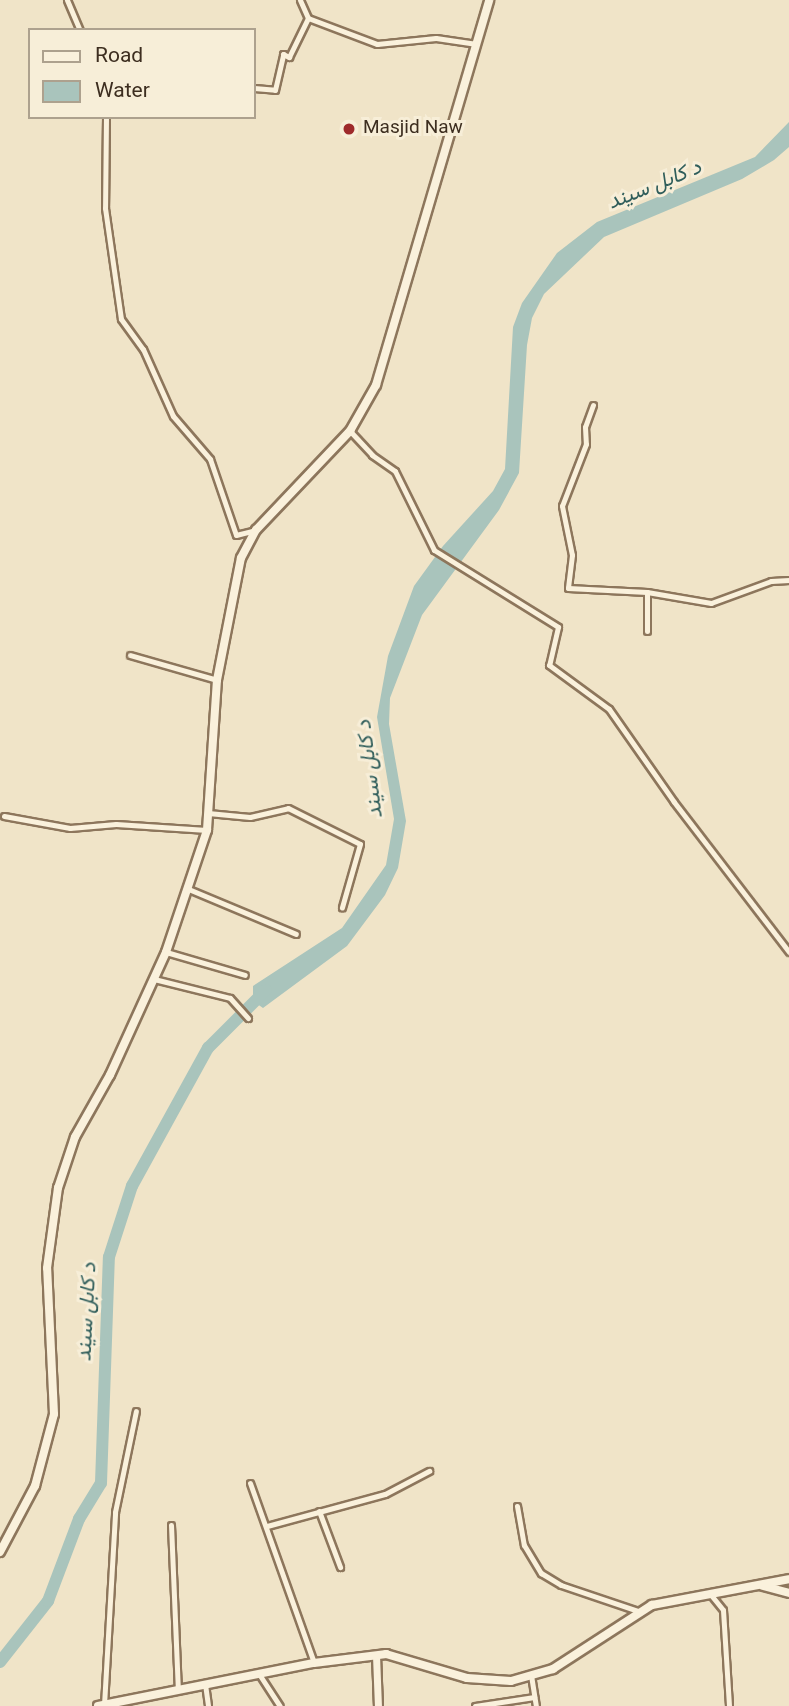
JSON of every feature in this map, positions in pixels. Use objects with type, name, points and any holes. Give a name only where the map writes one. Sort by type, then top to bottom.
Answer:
[{"type":"main road","points":[[0,1552],[35,1486],[54,1414],[47,1268],[58,1188],[75,1137],[110,1075],[166,953],[207,830],[217,680],[241,558],[256,530],[350,431],[376,385],[392,341],[489,0]]},
{"type":"main road","points":[[101,1705],[314,1663],[376,1655],[467,1678],[511,1681],[554,1669],[652,1605],[789,1579]]},
{"type":"main road","points":[[760,1585],[789,1593]]},
{"type":"street","points":[[67,0],[79,28]]},
{"type":"street","points":[[300,0],[308,18],[377,44],[436,38],[477,44]]},
{"type":"street","points":[[256,88],[276,89],[284,54],[289,57],[308,18]]},
{"type":"street","points":[[106,119],[105,208],[121,319],[143,349],[173,416],[210,459],[236,535],[256,530]]},
{"type":"street","points":[[593,405],[585,427],[586,444],[562,506],[572,555],[568,588],[647,592],[711,603],[771,581],[789,580]]},
{"type":"street","points":[[350,431],[372,456],[395,471],[434,550],[558,627],[549,665],[609,709],[674,802],[789,952]]},
{"type":"street","points":[[647,592],[648,631]]},
{"type":"street","points":[[130,655],[217,680]]},
{"type":"street","points":[[208,813],[250,817],[288,808],[360,844],[342,907]]},
{"type":"street","points":[[4,816],[70,828],[129,824],[207,830]]},
{"type":"street","points":[[186,888],[296,934]]},
{"type":"street","points":[[166,953],[245,975]]},
{"type":"street","points":[[154,979],[230,998],[248,1018]]},
{"type":"street","points":[[101,1705],[115,1512],[136,1411]]},
{"type":"street","points":[[267,1526],[385,1494],[429,1471]]},
{"type":"street","points":[[250,1483],[314,1663]]},
{"type":"street","points":[[517,1506],[524,1545],[541,1573],[561,1585],[641,1612]]},
{"type":"street","points":[[319,1511],[340,1567]]},
{"type":"street","points":[[171,1525],[177,1690]]},
{"type":"street","points":[[711,1595],[723,1611],[729,1706]]},
{"type":"street","points":[[376,1655],[378,1706]]},
{"type":"street","points":[[259,1674],[280,1706]]},
{"type":"street","points":[[531,1675],[536,1706]]},
{"type":"street","points":[[205,1684],[208,1706]]},
{"type":"street","points":[[475,1706],[534,1697]]},
{"type":"water","points":[[789,122],[789,147],[774,160],[742,179],[604,237],[544,294],[532,318],[527,345],[519,473],[499,510],[422,615],[390,698],[389,724],[406,821],[398,868],[385,895],[347,946],[263,1008],[253,1001],[253,986],[342,928],[386,865],[394,819],[377,717],[388,656],[414,586],[443,546],[493,491],[505,469],[513,327],[522,303],[557,253],[597,222],[755,157]]},
{"type":"waterway","name":"د کابل سيند","points":[[0,1662],[48,1601],[79,1519],[101,1483],[109,1257],[132,1186],[208,1048],[266,990]]},
{"type":"place","name":"Masjid Naw","points":[[349,129]]}]
